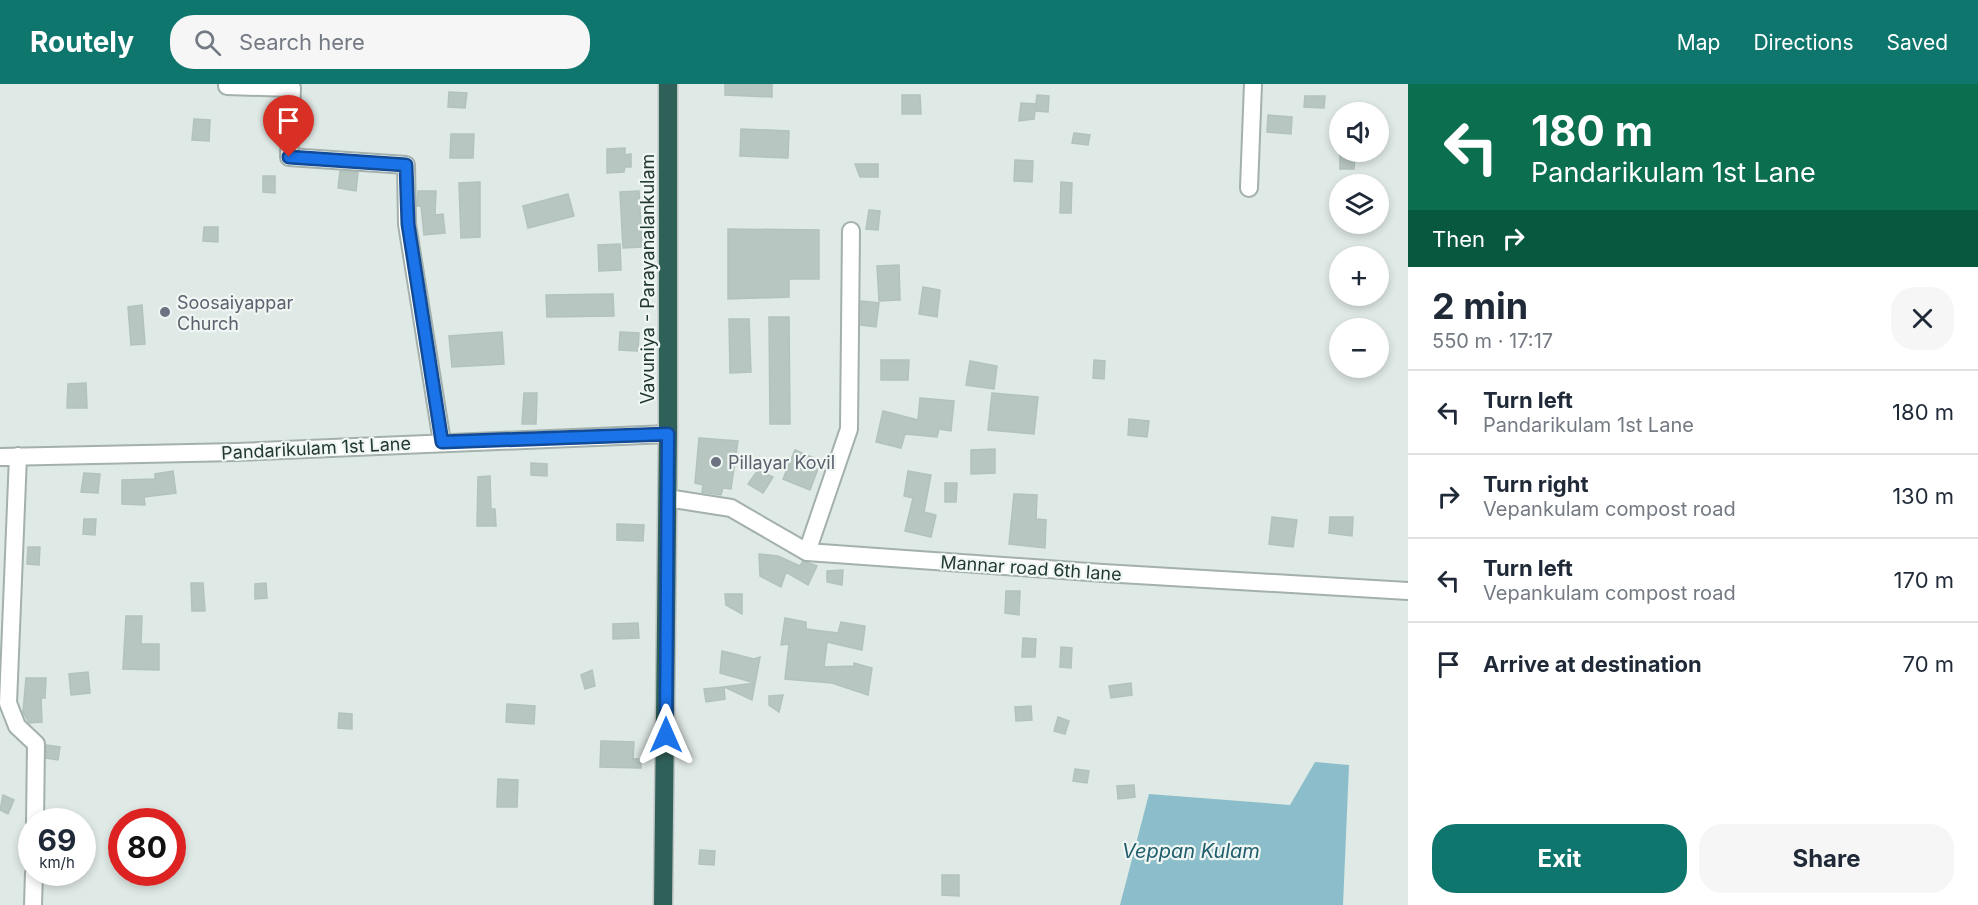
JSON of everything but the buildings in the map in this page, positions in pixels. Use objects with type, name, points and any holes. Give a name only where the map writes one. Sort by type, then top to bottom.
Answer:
[{"type":"highway","name":"Vavuniya - Parayanalankulam","points":[[663,905],[668,434],[668,84]]},
{"type":"street","points":[[227,84],[227,86],[292,88],[289,157],[406,165],[408,224],[442,442]]},
{"type":"street","points":[[1249,189],[1253,84]]},
{"type":"street","points":[[807,552],[849,429],[851,231]]},
{"type":"street","name":"Pandarikulam 1st Lane","points":[[0,457],[237,452],[668,434]]},
{"type":"street","points":[[18,456],[8,703],[17,726],[36,744],[35,808]]},
{"type":"street","name":"Mannar road 6th lane","points":[[667,498],[731,508],[807,552],[1091,573],[1408,591]]},
{"type":"street","points":[[33,905],[34,886]]},
{"type":"water","name":"Veppan Kulam","points":[[1315,762],[1349,765],[1343,905],[1120,905],[1149,794],[1290,805]]},
{"type":"place","name":"Soosaiyappar Church","points":[[165,312]]},
{"type":"place","name":"Pillayar Kovil","points":[[716,462]]},
{"type":"route","points":[[289,157],[406,165],[408,224],[442,442],[668,434],[666,735]]}]
